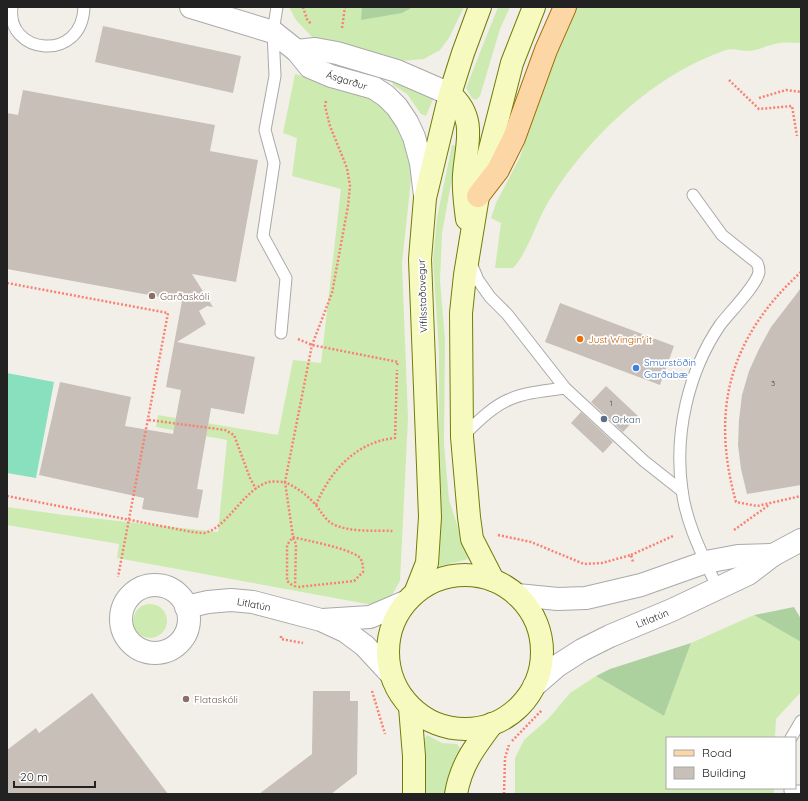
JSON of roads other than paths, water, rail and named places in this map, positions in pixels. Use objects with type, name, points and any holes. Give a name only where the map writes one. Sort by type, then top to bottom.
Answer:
[{"type":"main road","name":"Vífilsstaðavegur","points":[[410,597],[434,581],[453,575],[474,575],[493,580],[517,595],[532,614],[540,638],[541,662],[534,686],[519,706],[509,715],[492,724],[470,729],[449,727],[428,720],[410,707],[398,691],[390,673],[388,654],[389,636],[395,618],[410,597],[426,563],[430,517],[420,259],[425,198],[450,94],[480,7]]},
{"type":"main road","points":[[493,580],[472,539],[462,437],[461,313],[469,247],[478,196],[512,63],[534,7]]},
{"type":"main road","points":[[478,196],[498,170],[514,138],[546,50],[565,7]]},
{"type":"main road","points":[[450,94],[461,105],[467,123],[469,142],[464,175],[464,199],[469,247]]},
{"type":"main road","points":[[410,707],[414,756],[414,794]]},
{"type":"main road","name":"Vífilsstaðavegur","points":[[456,794],[459,778],[469,755],[492,724]]},
{"type":"street","name":"Ásgarður","points":[[191,7],[273,32],[297,51],[310,67],[331,76],[374,88],[386,96],[397,107],[407,122],[414,137],[421,163],[425,198]]},
{"type":"street","points":[[297,51],[315,49],[337,52],[397,71],[450,94]]},
{"type":"street","name":"Litlatún","points":[[534,686],[557,666],[582,650],[748,574],[773,555],[801,540]]},
{"type":"street","name":"Litlatún","points":[[517,595],[558,599],[586,598],[641,585],[706,562],[738,556],[773,555]]},
{"type":"street","name":"Litlatún","points":[[321,620],[370,617],[410,597]]},
{"type":"street","name":"Litlatún","points":[[186,607],[208,602],[231,600],[253,602],[321,620],[346,631],[365,646],[390,673]]},
{"type":"lane","points":[[12,7],[13,22],[19,33],[26,40],[37,45],[50,47],[68,41],[76,34],[82,23],[84,7]]},
{"type":"lane","points":[[277,7],[273,32],[275,76],[265,130],[274,163],[262,236],[286,278],[281,333]]},
{"type":"lane","points":[[693,195],[722,235],[757,263],[759,272],[751,287],[732,309],[709,344],[693,382],[685,408],[681,435],[680,462],[682,491],[692,530],[718,589]]},
{"type":"lane","points":[[469,247],[478,280],[490,298],[507,314],[565,388],[644,461],[682,491]]},
{"type":"lane","points":[[462,437],[488,411],[512,397],[565,388]]},
{"type":"lane","points":[[792,737],[801,722]]},
{"type":"lane","points":[[790,789],[790,791],[801,791]]},
{"type":"place","name":"Garðaskóli","points":[[152,296]]},
{"type":"place","name":"Just Wingin' it","points":[[580,339]]},
{"type":"place","name":"Smurstöðin Garðabæ","points":[[636,368]]},
{"type":"place","name":"Orkan","points":[[604,419]]},
{"type":"place","name":"Flataskóli","points":[[186,699]]}]
